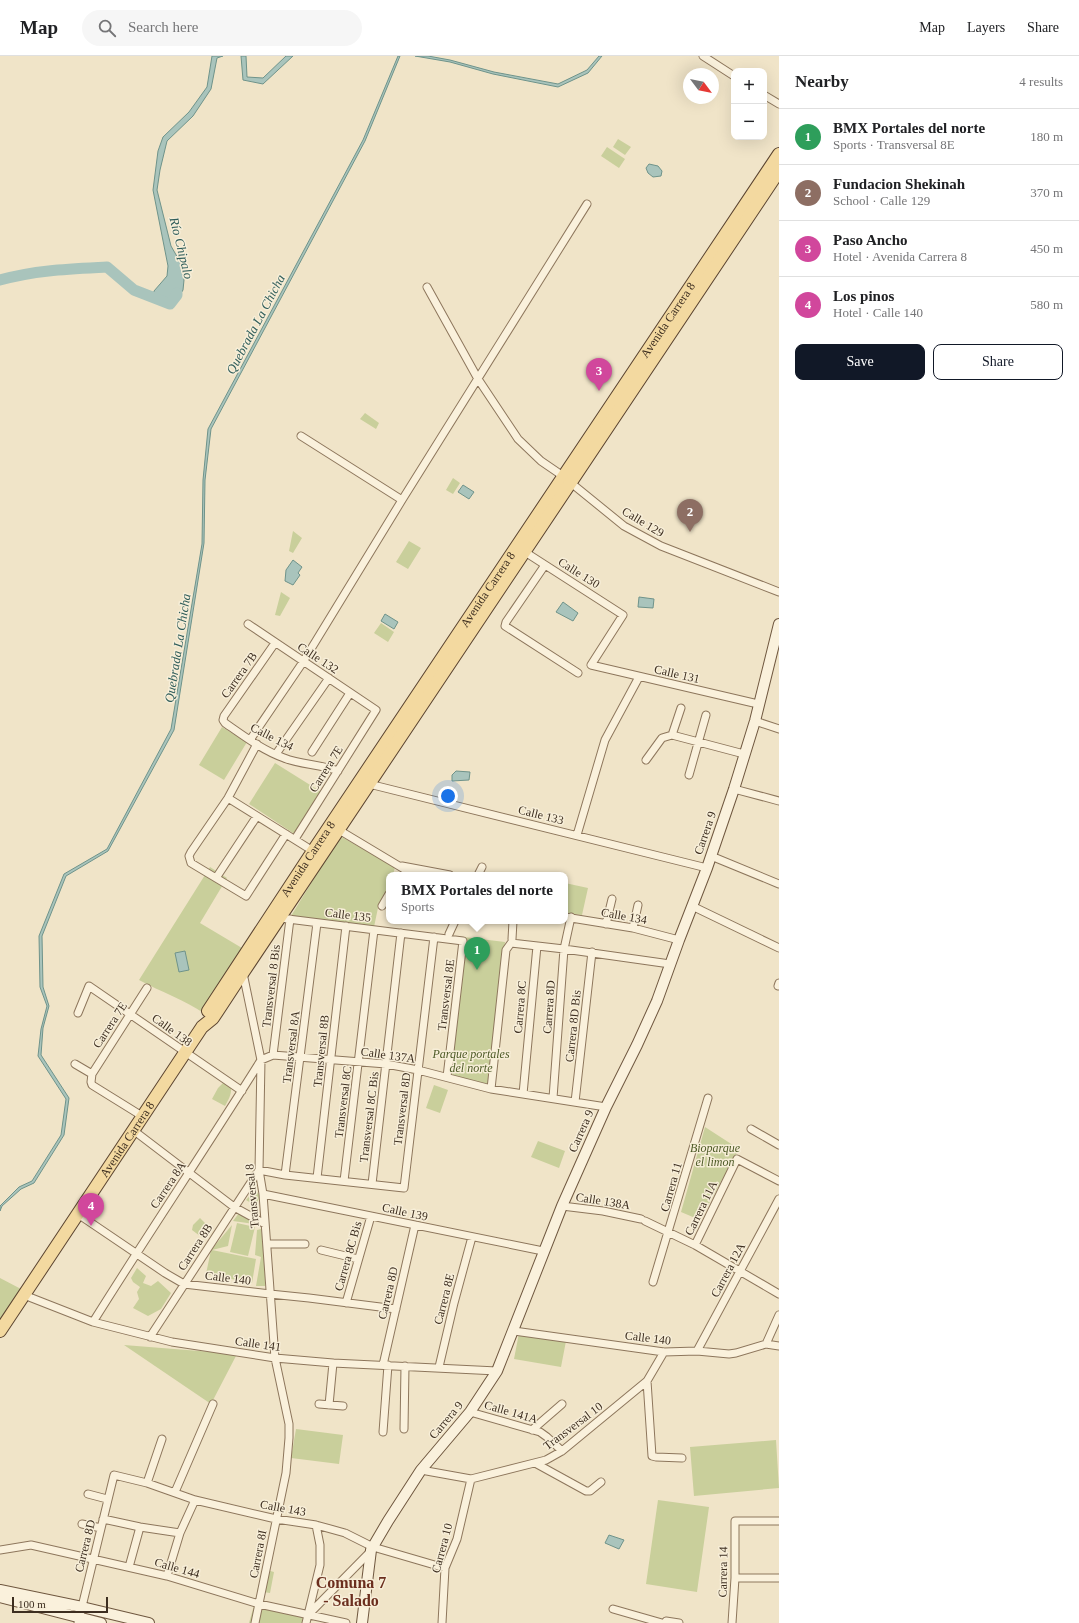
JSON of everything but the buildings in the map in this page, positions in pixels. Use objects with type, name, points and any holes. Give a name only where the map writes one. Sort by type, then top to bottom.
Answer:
[{"type":"main road","name":"Avenida Carrera 8","points":[[202,1027],[213,1018],[243,973],[285,919],[339,830],[525,552],[567,480],[779,154]]},
{"type":"main road","name":"Avenida Carrera 8","points":[[0,1331],[202,1027],[206,1014],[313,851],[779,171]]},
{"type":"street","points":[[703,56],[731,74]]},
{"type":"street","points":[[767,97],[779,104]]},
{"type":"street","points":[[250,740],[303,662],[402,500],[587,204]]},
{"type":"street","name":"Calle 129","points":[[427,287],[478,379],[518,439],[541,461],[624,526],[642,537],[661,546],[779,592]]},
{"type":"street","points":[[301,436],[402,500]]},
{"type":"street","name":"Calle 130","points":[[525,552],[623,615],[591,665]]},
{"type":"street","points":[[545,565],[506,622],[505,626],[578,672]]},
{"type":"street","name":"Calle 132","points":[[248,624],[376,710]]},
{"type":"street","name":"Carrera 9","points":[[362,1623],[372,1549],[421,1470],[470,1412],[497,1371],[562,1206],[606,1107],[637,1046],[657,1001],[707,868],[734,789],[754,721],[779,624]]},
{"type":"street","name":"Carrera 7B","points":[[223,720],[224,716],[275,643]]},
{"type":"street","name":"Calle 131","points":[[591,665],[758,704]]},
{"type":"street","points":[[577,835],[606,740],[639,677]]},
{"type":"street","points":[[276,754],[329,678]]},
{"type":"street","points":[[312,752],[350,693]]},
{"type":"street","points":[[672,735],[681,708]]},
{"type":"street","name":"Carrera 7E","points":[[295,839],[376,710]]},
{"type":"street","points":[[689,775],[706,715]]},
{"type":"street","name":"Calle 134","points":[[223,720],[225,723],[250,740],[276,754],[301,763],[316,764],[338,771]]},
{"type":"street","points":[[754,721],[779,729]]},
{"type":"street","points":[[646,760],[662,738],[672,735],[744,754]]},
{"type":"street","points":[[257,744],[228,798],[191,852],[189,856],[191,863],[246,896],[286,834]]},
{"type":"street","name":"Calle 133","points":[[369,784],[707,868]]},
{"type":"street","points":[[734,789],[779,801]]},
{"type":"street","points":[[228,798],[313,851]]},
{"type":"street","points":[[216,878],[257,816]]},
{"type":"street","points":[[339,830],[401,870],[421,872]]},
{"type":"street","points":[[711,856],[779,884]]},
{"type":"street","points":[[480,872],[482,867]]},
{"type":"street","points":[[382,906],[386,899]]},
{"type":"street","points":[[606,924],[612,899]]},
{"type":"street","points":[[633,928],[638,905]]},
{"type":"street","points":[[692,906],[779,948]]},
{"type":"street","name":"Calle 134","points":[[568,917],[633,928],[679,940]]},
{"type":"street","name":"Calle 135","points":[[285,919],[461,940]]},
{"type":"street","name":"Transversal 8 Bis","points":[[274,1055],[285,919]]},
{"type":"street","name":"Transversal 8A","points":[[286,1175],[317,923]]},
{"type":"street","points":[[449,934],[454,924]]},
{"type":"street","points":[[512,939],[514,924]]},
{"type":"street","name":"Carrera 8D","points":[[553,1098],[567,924]]},
{"type":"street","name":"Transversal 8B","points":[[317,1178],[346,926]]},
{"type":"street","name":"Transversal 8C","points":[[344,1181],[374,930]]},
{"type":"street","name":"Transversal 8C Bis","points":[[372,1184],[401,933]]},
{"type":"street","name":"Transversal 8D","points":[[372,1184],[404,1188],[434,937]]},
{"type":"street","name":"Transversal 8E","points":[[447,1077],[463,941],[461,940]]},
{"type":"street","points":[[491,1089],[506,950],[511,943],[592,952],[670,964]]},
{"type":"street","name":"Carrera 8C","points":[[523,1094],[536,946]]},
{"type":"street","name":"Carrera 8D Bis","points":[[575,1102],[592,952]]},
{"type":"street","name":"Transversal 8","points":[[243,973],[261,1060],[259,1170],[263,1194],[275,1358],[287,1417]]},
{"type":"street","name":"Calle 138","points":[[78,1013],[89,986],[131,1013],[185,1053],[242,1091]]},
{"type":"street","name":"Carrera 7E","points":[[92,1074],[147,988]]},
{"type":"street","name":"Calle 137A","points":[[261,1060],[274,1055],[331,1061],[386,1064],[418,1070],[491,1089],[606,1107]]},
{"type":"street","name":"Carrera 8A","points":[[93,1322],[135,1254],[190,1173],[261,1060]]},
{"type":"street","points":[[75,1064],[92,1074],[92,1086],[142,1116]]},
{"type":"street","name":"Carrera 11","points":[[653,1282],[708,1098]]},
{"type":"street","points":[[751,1129],[779,1144]]},
{"type":"street","points":[[133,1130],[234,1207],[265,1224]]},
{"type":"street","name":"Carrera 11A","points":[[695,1245],[737,1158],[779,1181]]},
{"type":"street","points":[[259,1170],[286,1175],[372,1184]]},
{"type":"street","name":"Carrera 8B","points":[[150,1338],[259,1170]]},
{"type":"street","name":"Calle 139","points":[[263,1194],[543,1251]]},
{"type":"street","name":"Carrera 12A","points":[[697,1351],[779,1199]]},
{"type":"street","name":"Calle 138A","points":[[562,1206],[603,1211],[643,1220],[695,1245],[779,1294]]},
{"type":"street","name":"Calle 140","points":[[78,1214],[135,1254],[184,1284],[396,1309]]},
{"type":"street","name":"Carrera 8C Bis","points":[[346,1303],[371,1216]]},
{"type":"street","name":"Carrera 8D","points":[[383,1432],[386,1365],[396,1309],[415,1225]]},
{"type":"street","name":"Carrera 8E","points":[[440,1368],[454,1303],[472,1236]]},
{"type":"street","points":[[266,1244],[305,1244]]},
{"type":"street","points":[[321,1250],[358,1259]]},
{"type":"street","name":"Calle 141","points":[[24,1295],[93,1322],[150,1338],[275,1358],[333,1363],[497,1371]]},
{"type":"street","points":[[766,1344],[779,1315]]},
{"type":"street","name":"Calle 140","points":[[514,1331],[664,1352],[697,1351],[736,1353],[766,1344],[779,1346]]},
{"type":"street","name":"Transversal 10","points":[[471,1479],[546,1460],[562,1451],[647,1381],[664,1352]]},
{"type":"street","points":[[329,1405],[333,1363]]},
{"type":"street","points":[[404,1429],[405,1366]]},
{"type":"street","points":[[647,1381],[652,1456],[682,1458]]},
{"type":"street","points":[[175,1492],[212,1404]]},
{"type":"street","points":[[319,1404],[342,1406]]},
{"type":"street","points":[[532,1430],[562,1404]]},
{"type":"street","name":"Calle 141A","points":[[470,1412],[540,1432],[547,1436],[562,1451]]},
{"type":"street","name":"Carrera 8I","points":[[255,1623],[286,1473],[289,1438],[287,1417]]},
{"type":"street","points":[[147,1483],[162,1440]]},
{"type":"street","points":[[535,1463],[586,1491],[590,1491],[601,1482]]},
{"type":"street","points":[[421,1470],[471,1479]]},
{"type":"street","name":"Carrera 8D","points":[[79,1620],[114,1475]]},
{"type":"street","name":"Calle 143","points":[[114,1475],[147,1483],[195,1500],[276,1519],[316,1525],[345,1533],[372,1549],[446,1568]]},
{"type":"street","name":"Carrera 10","points":[[442,1623],[446,1568],[457,1539],[471,1479]]},
{"type":"street","points":[[88,1494],[107,1499]]},
{"type":"street","points":[[167,1576],[180,1533],[195,1500]]},
{"type":"street","points":[[103,1519],[140,1527],[180,1533]]},
{"type":"street","name":"Carrera 14","points":[[732,1623],[735,1578],[735,1521],[779,1521]]},
{"type":"street","points":[[82,1524],[101,1528]]},
{"type":"street","points":[[306,1623],[320,1565],[320,1545],[316,1525]]},
{"type":"street","points":[[129,1567],[140,1527]]},
{"type":"street","name":"Calle 144","points":[[0,1550],[32,1545],[167,1576],[260,1604],[346,1623]]},
{"type":"street","points":[[308,1615],[372,1549]]},
{"type":"street","points":[[735,1578],[779,1578]]},
{"type":"street","points":[[0,1590],[79,1620],[101,1623]]},
{"type":"street","points":[[0,1597],[21,1598],[82,1607],[119,1620],[149,1623]]},
{"type":"street","points":[[613,1609],[664,1622],[679,1623]]},
{"type":"green space","points":[[618,139],[631,147],[625,155],[613,147]]},
{"type":"green space","points":[[607,147],[625,159],[619,168],[601,156]]},
{"type":"green space","points":[[365,413],[379,423],[376,429],[360,419]]},
{"type":"green space","points":[[453,478],[460,483],[453,494],[446,490]]},
{"type":"green space","points":[[293,531],[302,538],[293,553],[289,551]]},
{"type":"green space","points":[[409,541],[421,548],[408,569],[396,562]]},
{"type":"green space","points":[[281,592],[290,598],[280,616],[275,615]]},
{"type":"green space","points":[[381,623],[394,632],[388,642],[374,633]]},
{"type":"green space","points":[[222,727],[247,742],[224,780],[199,765]]},
{"type":"green space","points":[[275,763],[323,793],[296,835],[249,804]]},
{"type":"green space","points":[[340,836],[395,867],[394,872],[386,872],[386,898],[379,903],[374,927],[291,916]]},
{"type":"green space","points":[[210,867],[227,878],[200,923],[247,951],[205,1014],[189,1004],[139,980]]},
{"type":"green space","points":[[568,884],[588,888],[582,915],[568,913]]},
{"type":"green space","name":"Parque portales del norte","points":[[464,937],[505,942],[490,1088],[460,1080],[449,1072]]},
{"type":"green space","points":[[225,1081],[231,1085],[231,1091],[225,1106],[212,1099],[218,1088]]},
{"type":"green space","points":[[434,1085],[448,1090],[440,1113],[426,1108]]},
{"type":"green space","name":"Bioparque el limon","points":[[705,1127],[739,1149],[700,1220],[681,1212]]},
{"type":"green space","points":[[538,1141],[565,1151],[559,1168],[531,1157]]},
{"type":"green space","points":[[255,1190],[260,1195],[256,1206],[246,1200]]},
{"type":"green space","points":[[239,1213],[262,1225],[233,1221]]},
{"type":"green space","points":[[200,1218],[210,1228],[204,1239],[192,1230],[193,1225]]},
{"type":"green space","points":[[237,1223],[255,1227],[248,1256],[230,1252]]},
{"type":"green space","points":[[232,1225],[228,1246],[212,1250],[256,1259],[252,1283],[206,1274],[211,1250]]},
{"type":"green space","points":[[261,1229],[266,1279],[265,1286],[256,1286],[261,1257],[255,1255],[257,1230]]},
{"type":"green space","points":[[137,1268],[146,1276],[143,1283],[151,1286],[158,1281],[171,1293],[161,1309],[148,1316],[133,1308],[139,1299],[137,1292],[140,1287],[133,1282],[131,1278]]},
{"type":"green space","points":[[0,1278],[21,1289],[0,1320]]},
{"type":"green space","points":[[519,1333],[566,1341],[561,1367],[514,1359]]},
{"type":"green space","points":[[124,1345],[237,1354],[211,1404]]},
{"type":"green space","points":[[296,1429],[343,1435],[339,1464],[291,1458]]},
{"type":"green space","points":[[776,1440],[779,1488],[694,1496],[690,1447]]},
{"type":"green space","points":[[658,1500],[709,1507],[697,1592],[646,1584]]},
{"type":"green space","points":[[263,1569],[274,1572],[270,1593],[257,1591]]},
{"type":"green space","points":[[255,1602],[307,1613],[304,1623],[249,1623]]},
{"type":"water","points":[[212,56],[223,56],[217,58],[211,89],[193,116],[167,141],[157,190],[171,246],[183,267],[183,290],[174,305],[153,301],[154,291],[167,276],[168,266],[153,190],[158,151],[163,137],[189,112],[207,87]]},
{"type":"water","points":[[241,56],[246,56],[247,77],[263,78],[286,56],[293,56],[263,84],[243,80]]},
{"type":"water","points":[[398,56],[400,56],[365,141],[211,429],[205,480],[204,543],[174,730],[108,851],[66,876],[42,936],[43,987],[49,1006],[43,1028],[41,1055],[69,1098],[64,1135],[34,1183],[21,1189],[2,1206],[0,1211],[0,1206],[19,1187],[32,1181],[61,1135],[66,1099],[38,1056],[41,1029],[47,1006],[40,987],[39,936],[64,874],[107,849],[171,729],[202,544],[203,480],[208,429],[363,140]]},
{"type":"water","points":[[415,56],[428,56],[450,60],[494,72],[558,84],[587,70],[599,56],[602,56],[588,73],[558,87],[493,74],[450,62]]},
{"type":"water","points":[[649,164],[658,166],[662,171],[661,176],[653,177],[648,173],[646,168]]},
{"type":"water","points":[[463,485],[474,492],[469,499],[458,492]]},
{"type":"water","points":[[293,560],[302,567],[298,573],[300,575],[293,585],[285,581],[286,570]]},
{"type":"water","points":[[639,597],[654,599],[653,608],[638,607]]},
{"type":"water","points":[[563,602],[578,613],[573,621],[556,612]]},
{"type":"water","points":[[385,614],[398,622],[394,629],[381,621]]},
{"type":"water","points":[[456,771],[470,772],[469,780],[452,781],[452,775]]},
{"type":"water","points":[[185,951],[189,970],[179,972],[175,953]]},
{"type":"water","points":[[609,1535],[624,1540],[619,1549],[605,1543]]},
{"type":"waterway","name":"Río Chipalo","points":[[0,280],[40,272],[107,267],[134,290],[170,304],[177,293]]},
{"type":"place","name":"Paso Ancho","points":[[599,391]]},
{"type":"place","name":"Fundacion Shekinah","points":[[690,532]]},
{"type":"place","name":"BMX Portales del norte","points":[[477,970]]},
{"type":"place","name":"Los pinos","points":[[91,1226]]},
{"type":"district","name":"Comuna 7 - Salado","points":[[351,1591]]},
{"type":"water label","name":"Quebrada La Chicha","points":[[255,324]]},
{"type":"water label","name":"Quebrada La Chicha","points":[[177,648]]}]
